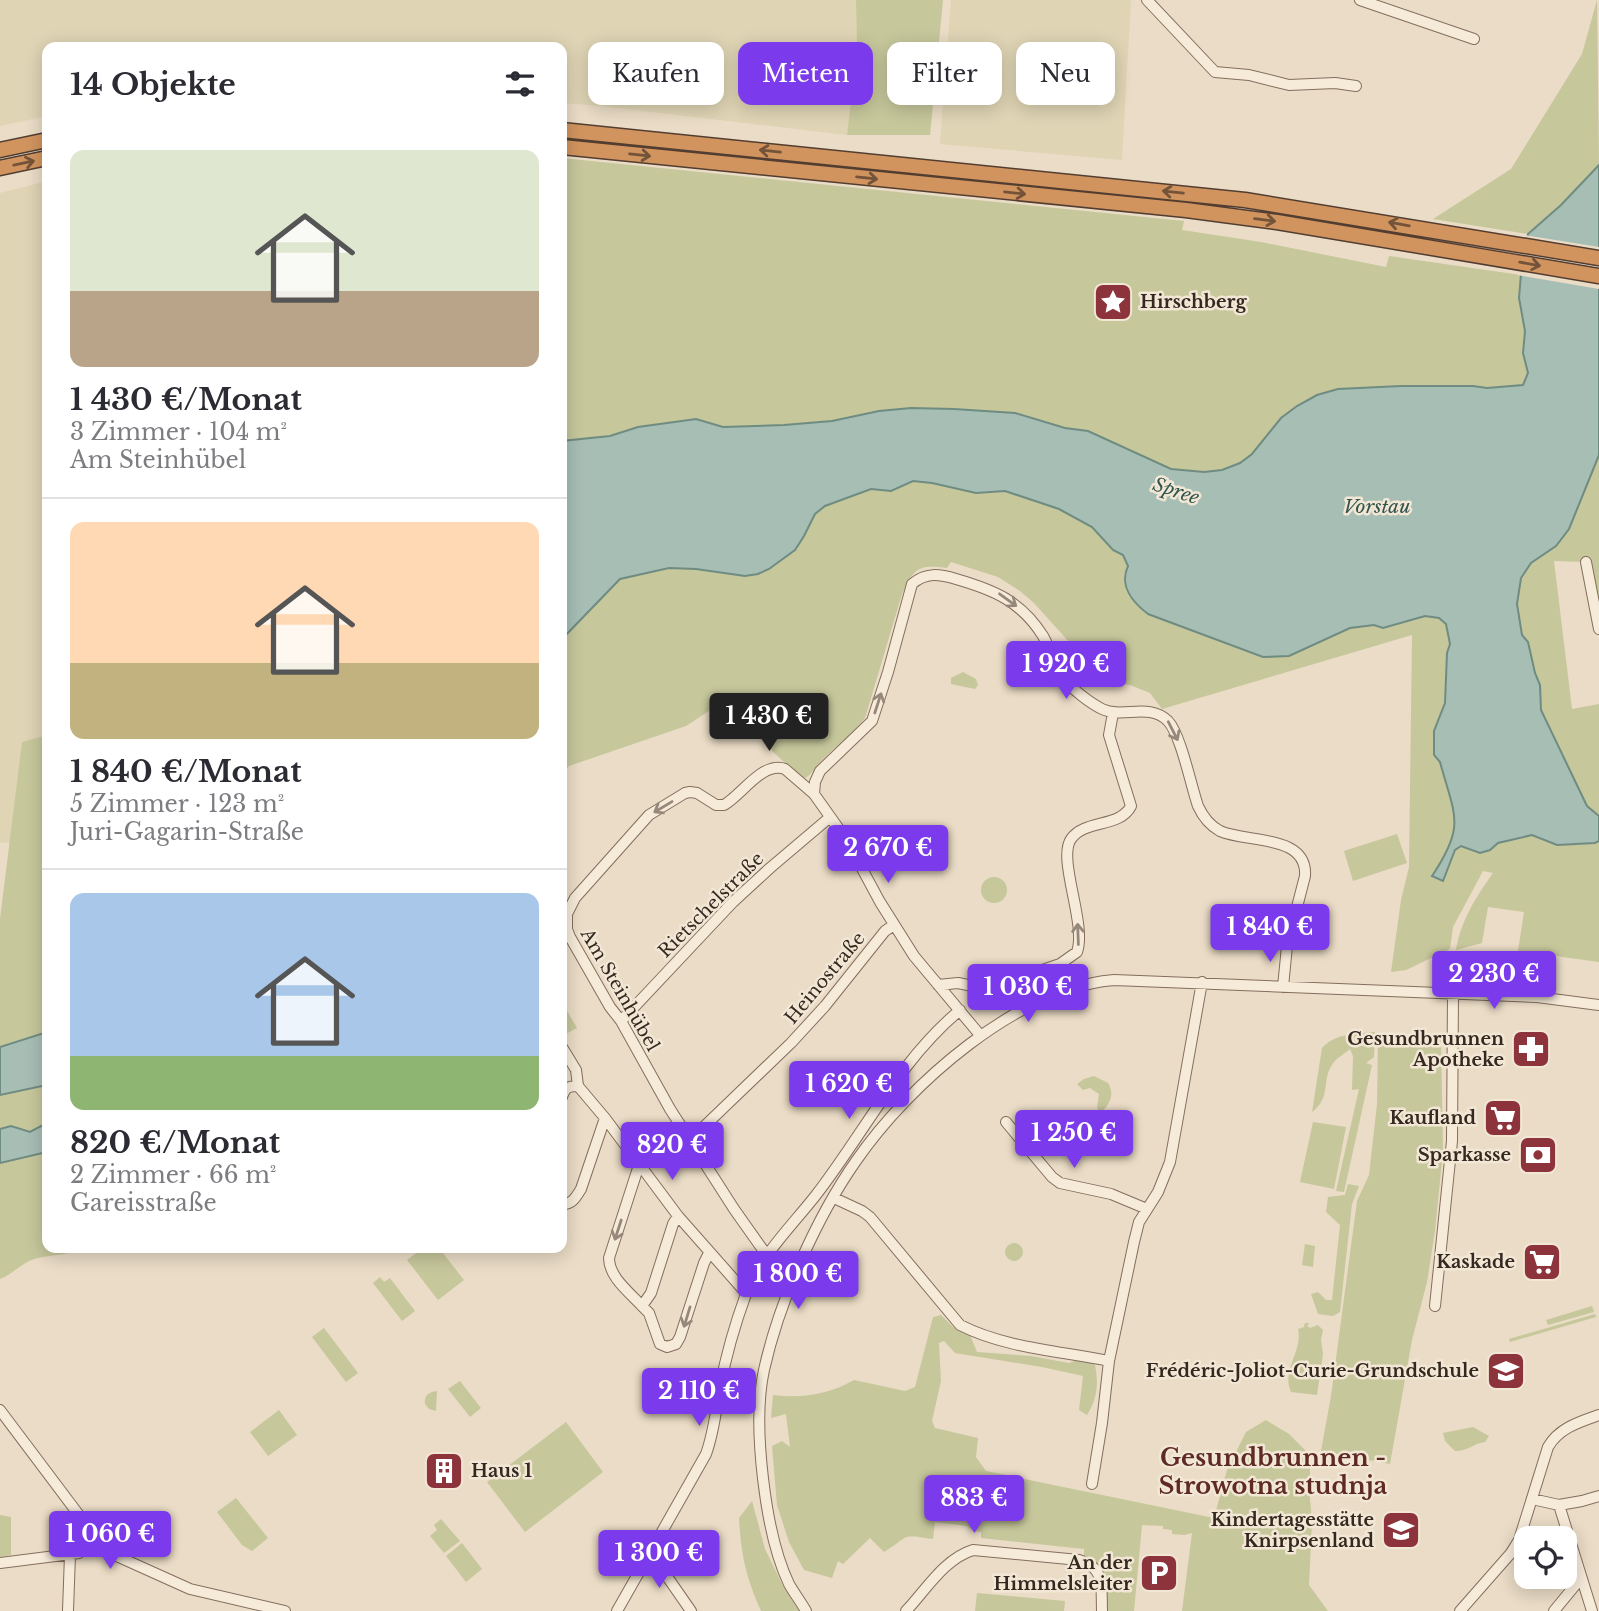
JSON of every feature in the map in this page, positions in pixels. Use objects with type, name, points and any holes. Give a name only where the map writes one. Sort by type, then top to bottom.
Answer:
[{"type":"highway","points":[[567,131],[1245,200],[1599,258]]},
{"type":"highway","points":[[0,150],[42,141]]},
{"type":"highway","points":[[567,148],[1264,220],[1599,276]]},
{"type":"highway","points":[[0,168],[42,159]]},
{"type":"street","points":[[1147,0],[1215,72],[1249,75],[1289,85],[1335,83],[1356,86]]},
{"type":"street","points":[[1360,0],[1474,39]]},
{"type":"street","points":[[1586,562],[1599,629]]},
{"type":"street","points":[[980,1035],[914,956],[846,839],[814,794],[817,776],[872,721],[912,584],[920,577],[930,575],[943,575],[994,591],[1009,600],[1041,633],[1065,680],[1101,708],[1113,713],[1153,712],[1166,719],[1177,739],[1203,816],[1215,827],[1232,835],[1284,846],[1302,858],[1305,876],[1287,946],[1283,987]]},
{"type":"street","points":[[938,985],[958,983],[988,989],[1060,964],[1077,952],[1080,934],[1071,883],[1068,851],[1070,839],[1082,830],[1119,818],[1128,813],[1131,806],[1109,735],[1113,713]]},
{"type":"street","name":"Am Steinhübel","points":[[768,1257],[670,1109],[570,937],[567,922],[575,898],[649,815],[685,793],[697,793],[716,805],[724,805],[765,772],[779,766],[814,794]]},
{"type":"street","name":"Rietschelstraße","points":[[621,1021],[733,902],[829,818]]},
{"type":"street","name":"Heinostraße","points":[[690,1140],[791,1043],[825,1006],[885,931],[894,925]]},
{"type":"street","points":[[806,1611],[789,1584],[775,1542],[764,1475],[760,1420],[764,1371],[783,1306],[798,1269],[855,1162],[891,1117],[944,1065],[980,1035],[1058,992],[1114,980],[1537,997],[1599,1005]]},
{"type":"street","points":[[1092,1484],[1109,1361],[1134,1242],[1139,1222],[1158,1192],[1170,1162],[1202,982]]},
{"type":"street","points":[[1435,1306],[1452,1141],[1453,994]]},
{"type":"street","points":[[617,1611],[706,1454],[714,1433],[727,1356],[746,1293],[778,1239],[816,1195],[913,1058],[933,1034],[960,1010]]},
{"type":"street","points":[[567,1055],[576,1070],[578,1086],[678,1216],[746,1293]]},
{"type":"street","points":[[567,1088],[578,1086]]},
{"type":"street","points":[[567,1204],[576,1199],[581,1189],[604,1118]]},
{"type":"street","points":[[1006,1122],[1060,1183],[1111,1194],[1147,1209]]},
{"type":"street","points":[[639,1166],[609,1266],[649,1313],[660,1344],[667,1348],[676,1344],[680,1337],[709,1253]]},
{"type":"street","points":[[834,1198],[870,1217],[960,1325],[978,1334],[1000,1340],[1109,1361]]},
{"type":"street","points":[[642,1306],[651,1293],[668,1236],[678,1216]]},
{"type":"street","points":[[768,1257],[798,1269]]},
{"type":"street","points":[[0,1410],[85,1523],[91,1535],[90,1544],[70,1555],[0,1563]]},
{"type":"street","points":[[1460,1611],[1511,1553],[1519,1540],[1552,1438],[1567,1427],[1599,1415]]},
{"type":"street","points":[[0,1426],[12,1426]]},
{"type":"street","points":[[1532,1499],[1559,1505],[1599,1496]]},
{"type":"street","points":[[1559,1505],[1592,1611]]},
{"type":"street","points":[[90,1544],[190,1588],[281,1611]]},
{"type":"street","points":[[906,1611],[950,1561],[959,1554],[973,1550],[1090,1563],[1098,1570],[1101,1582],[1102,1611]]},
{"type":"street","points":[[650,1552],[691,1611]]},
{"type":"street","points":[[68,1611],[70,1555]]},
{"type":"street","points":[[1554,1611],[1581,1578]]},
{"type":"shaded area","points":[[0,0],[856,0],[857,42],[738,42],[738,105],[851,105],[847,135],[567,103],[567,42],[42,42],[42,117],[0,126]]},
{"type":"shaded area","points":[[951,0],[1131,0],[1122,160],[940,144],[943,105],[1002,105],[1002,42],[948,42]]},
{"type":"shaded area","points":[[42,182],[42,736],[22,742],[10,843],[0,842],[0,193]]},
{"type":"green space","points":[[856,0],[943,0],[939,42],[887,42],[887,105],[933,105],[930,135],[847,135],[851,105],[873,105],[873,42],[857,42]]},
{"type":"green space","points":[[1597,0],[1599,165],[1561,205],[1528,234],[1433,219],[1511,169],[1582,54]]},
{"type":"green space","points":[[567,159],[1184,221],[1182,230],[1261,242],[1386,267],[1389,256],[1521,275],[1519,298],[1525,331],[1523,353],[1528,373],[1523,385],[1487,388],[1401,386],[1263,441],[1240,463],[1222,470],[1204,472],[1171,469],[1088,431],[1065,428],[1015,413],[911,408],[879,411],[832,421],[723,427],[696,419],[638,427],[610,436],[567,440]]},
{"type":"green space","points":[[1599,455],[1599,629],[1586,562],[1554,561],[1572,709],[1599,704],[1599,816],[1587,806],[1541,710],[1540,685],[1528,643],[1522,636],[1517,604],[1521,578],[1531,563],[1556,546],[1569,529]]},
{"type":"green space","points":[[913,481],[932,483],[976,493],[1005,491],[1059,509],[1092,527],[1113,550],[1123,555],[1128,566],[1124,574],[1131,598],[1148,614],[1289,656],[1350,628],[1374,625],[1383,628],[1425,616],[1439,618],[1446,624],[1450,644],[1447,653],[1445,703],[1434,731],[1434,755],[1440,762],[1453,809],[1454,832],[1433,876],[1443,881],[1456,850],[1461,846],[1490,850],[1498,843],[1533,835],[1557,845],[1599,841],[1599,962],[1518,951],[1524,912],[1488,907],[1482,943],[1456,950],[1470,909],[1493,873],[1483,871],[1453,927],[1450,949],[1406,970],[1391,972],[1401,900],[1409,867],[1412,635],[1162,709],[1150,693],[1130,685],[1111,682],[1097,673],[1020,591],[998,577],[951,562],[947,568],[923,568],[910,578],[902,594],[865,718],[805,778],[802,779],[767,746],[729,698],[686,726],[567,768],[567,634],[620,579],[669,568],[769,569],[795,550],[815,514],[825,506],[871,489],[891,491]]},
{"type":"green space","points":[[963,672],[976,679],[978,685],[975,689],[951,684],[951,678]]},
{"type":"green space","points":[[42,736],[42,1034],[0,1047],[0,919],[22,742]]},
{"type":"green space","points":[[1397,834],[1407,863],[1353,881],[1344,851]]},
{"type":"green space","points":[[994,877],[1003,881],[1007,890],[1003,899],[994,903],[985,899],[981,890],[985,881]]},
{"type":"green space","points":[[567,1011],[577,1028],[567,1033]]},
{"type":"green space","points":[[1375,1032],[1374,1057],[1366,1063],[1372,1065],[1344,1192],[1336,1191],[1359,1089],[1352,1090],[1353,1056],[1350,1049],[1332,1065],[1322,1101],[1312,1112],[1322,1048],[1333,1039]]},
{"type":"green space","points":[[1378,1038],[1441,1040],[1443,1151],[1435,1231],[1390,1464],[1321,1451],[1357,1201],[1369,1175],[1377,1104]]},
{"type":"green space","points":[[1094,1076],[1108,1083],[1111,1091],[1109,1102],[1101,1113],[1097,1108],[1099,1094],[1090,1088],[1083,1090],[1077,1084]]},
{"type":"green space","points":[[42,1086],[42,1126],[30,1132],[11,1126],[0,1129],[0,1095]]},
{"type":"green space","points":[[1313,1122],[1346,1127],[1334,1189],[1300,1182]]},
{"type":"green space","points":[[42,1153],[42,1253],[70,1253],[29,1261],[0,1279],[0,1163]]},
{"type":"green space","points":[[1348,1184],[1359,1186],[1352,1204],[1340,1312],[1333,1316],[1318,1314],[1311,1294],[1318,1292],[1326,1300],[1332,1300],[1340,1225],[1326,1212],[1328,1197],[1345,1195]]},
{"type":"green space","points":[[1010,1243],[1018,1243],[1023,1252],[1021,1259],[1010,1261],[1005,1256],[1005,1248]]},
{"type":"green space","points":[[1305,1244],[1315,1246],[1313,1267],[1302,1265]]},
{"type":"green space","points":[[416,1253],[443,1253],[464,1280],[438,1300],[407,1260]]},
{"type":"green space","points":[[380,1277],[384,1282],[390,1278],[415,1311],[402,1321],[373,1283]]},
{"type":"green space","points":[[1592,1306],[1594,1312],[1548,1325],[1546,1320]]},
{"type":"green space","points":[[1595,1314],[1596,1317],[1510,1342],[1509,1339]]},
{"type":"green space","points":[[941,1315],[953,1327],[970,1335],[977,1352],[1031,1356],[1069,1363],[1083,1358],[1094,1361],[1096,1389],[1087,1415],[1079,1410],[1083,1376],[955,1353],[944,1341],[939,1343],[941,1381],[932,1421],[935,1428],[978,1438],[976,1457],[986,1471],[1214,1518],[1227,1470],[1246,1432],[1266,1420],[1289,1434],[1310,1455],[1312,1522],[1309,1585],[1328,1611],[1182,1611],[1192,1533],[1172,1534],[1172,1530],[1163,1529],[1163,1526],[1142,1525],[1134,1611],[1104,1611],[1103,1568],[1084,1557],[1084,1549],[981,1538],[981,1532],[973,1531],[967,1526],[935,1522],[933,1539],[906,1538],[884,1552],[870,1538],[843,1564],[838,1561],[832,1578],[804,1570],[789,1542],[777,1505],[772,1446],[782,1441],[790,1447],[786,1414],[771,1418],[773,1395],[815,1394],[854,1380],[905,1391],[915,1387],[933,1317]]},
{"type":"green space","points":[[1305,1323],[1309,1323],[1307,1326],[1310,1328],[1318,1325],[1323,1330],[1323,1354],[1317,1395],[1291,1392],[1289,1384],[1290,1368],[1298,1345],[1298,1329],[1304,1327]]},
{"type":"green space","points":[[324,1328],[358,1373],[346,1382],[312,1337]]},
{"type":"green space","points":[[460,1381],[481,1408],[470,1417],[448,1389]]},
{"type":"green space","points":[[437,1391],[436,1411],[429,1409],[425,1398]]},
{"type":"green space","points":[[279,1410],[297,1435],[268,1456],[250,1432]]},
{"type":"green space","points":[[566,1422],[603,1472],[525,1532],[487,1482]]},
{"type":"green space","points":[[1473,1427],[1489,1436],[1485,1442],[1455,1451],[1445,1441],[1443,1433]]},
{"type":"green space","points":[[236,1498],[268,1538],[252,1551],[242,1545],[217,1512]]},
{"type":"green space","points":[[752,1501],[765,1549],[799,1611],[761,1611],[745,1566],[740,1531],[739,1518]]},
{"type":"green space","points":[[0,1515],[11,1517],[11,1555],[0,1557]]},
{"type":"green space","points":[[441,1519],[460,1541],[444,1553],[430,1536],[437,1530],[434,1525]]},
{"type":"green space","points":[[462,1543],[482,1569],[466,1582],[446,1556]]},
{"type":"green space","points":[[977,1593],[1065,1601],[1064,1611],[975,1611]]},
{"type":"water","name":"Vorstau","points":[[1599,165],[1599,455],[1569,529],[1556,546],[1531,563],[1521,578],[1517,604],[1522,635],[1528,642],[1540,685],[1541,710],[1587,806],[1599,816],[1599,841],[1595,843],[1557,845],[1532,835],[1498,843],[1490,850],[1480,853],[1461,846],[1455,850],[1443,881],[1432,876],[1450,844],[1454,820],[1440,762],[1434,755],[1434,731],[1445,703],[1447,653],[1450,644],[1446,624],[1439,618],[1425,616],[1383,628],[1374,625],[1350,628],[1289,656],[1263,657],[1148,614],[1137,604],[1126,586],[1128,566],[1123,555],[1113,550],[1092,527],[1059,509],[1005,491],[976,493],[913,481],[891,491],[871,489],[825,506],[815,514],[795,550],[769,569],[745,576],[669,568],[620,579],[567,634],[567,440],[610,436],[638,427],[696,419],[723,427],[784,425],[832,421],[879,411],[911,408],[954,409],[1015,413],[1065,428],[1088,431],[1171,469],[1204,472],[1222,470],[1240,463],[1252,454],[1281,418],[1297,406],[1317,395],[1338,389],[1401,386],[1487,388],[1523,385],[1528,373],[1523,353],[1525,331],[1519,298],[1522,262],[1528,234],[1561,205]]},
{"type":"water","points":[[42,1034],[42,1086],[0,1095],[0,1047]]},
{"type":"water","points":[[11,1126],[30,1132],[42,1126],[42,1153],[0,1163],[0,1129]]},
{"type":"pier","points":[[1524,235],[1599,247],[1599,289],[1517,275]]},
{"type":"place","name":"Hirschberg","points":[[1113,302]]},
{"type":"place","name":"Gesundbrunnen Apotheke","points":[[1531,1049]]},
{"type":"place","name":"Kaufland","points":[[1503,1118]]},
{"type":"place","name":"Sparkasse","points":[[1538,1155]]},
{"type":"place","name":"Kaskade","points":[[1542,1262]]},
{"type":"place","name":"Frédéric-Joliot-Curie-Grundschule","points":[[1506,1371]]},
{"type":"place","name":"Haus 1","points":[[444,1471]]},
{"type":"place","name":"Kindertagesstätte Knirpsenland","points":[[1401,1530]]},
{"type":"place","name":"An der Himmelsleiter","points":[[1159,1573]]},
{"type":"district","name":"Gesundbrunnen - Strowotna studnja","points":[[1273,1471]]},
{"type":"water label","name":"Spree","points":[[1176,491]]}]
